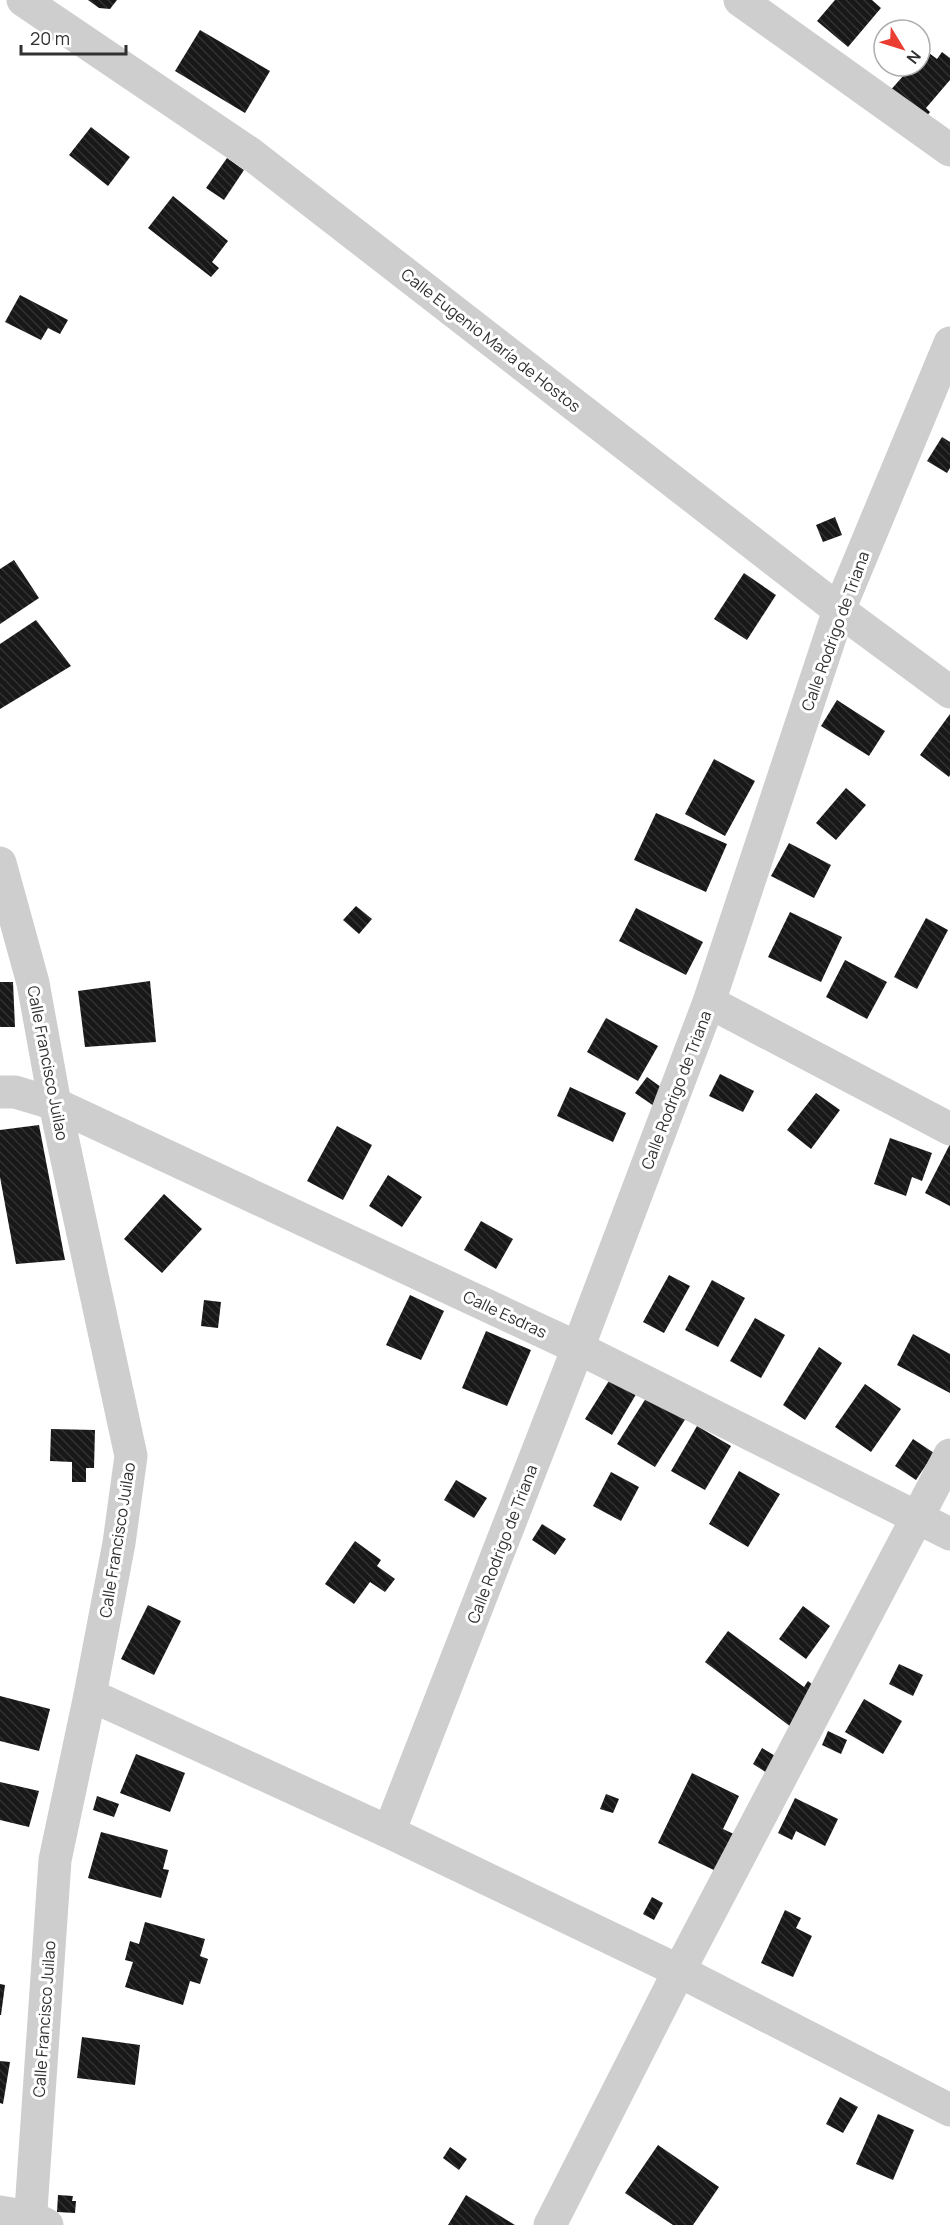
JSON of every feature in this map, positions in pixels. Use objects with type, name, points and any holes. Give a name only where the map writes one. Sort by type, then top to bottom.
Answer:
[{"type":"street","name":"Calle Eugenio María de Hostos","points":[[23,0],[251,154],[839,610],[950,692]]},
{"type":"street","points":[[740,0],[950,150]]},
{"type":"street","name":"Calle Rodrigo de Triana","points":[[389,1832],[578,1348],[709,1002],[839,610],[950,343]]},
{"type":"street","name":"Calle Francisco Juilao","points":[[0,863],[33,983],[55,1104],[131,1456],[119,1543],[55,1860],[27,2220]]},
{"type":"street","points":[[709,1002],[950,1129]]},
{"type":"street","name":"Calle Esdras","points":[[0,1092],[15,1092],[55,1104],[578,1348],[950,1534]]},
{"type":"street","points":[[550,2225],[679,1971],[950,1455]]},
{"type":"street","points":[[90,1695],[389,1832],[679,1971],[950,2110]]},
{"type":"building","points":[[88,0],[117,0],[110,9],[99,8]]},
{"type":"building","points":[[835,0],[872,0],[881,8],[848,47],[817,21]]},
{"type":"building","points":[[200,30],[270,71],[245,113],[175,71]]},
{"type":"building","points":[[942,52],[950,58],[950,80],[926,108],[930,112],[922,122],[888,93],[901,78],[932,78],[932,55],[937,59]]},
{"type":"building","points":[[91,127],[130,157],[108,186],[69,155]]},
{"type":"building","points":[[227,158],[244,170],[224,200],[206,188]]},
{"type":"building","points":[[173,196],[228,241],[212,262],[219,268],[211,277],[148,228]]},
{"type":"building","points":[[20,295],[68,320],[60,334],[48,328],[41,340],[5,322]]},
{"type":"building","points":[[942,437],[950,442],[950,468],[947,473],[927,461]]},
{"type":"building","points":[[835,517],[842,535],[823,542],[816,525]]},
{"type":"building","points":[[14,560],[39,598],[0,624],[0,569]]},
{"type":"building","points":[[744,573],[776,595],[747,640],[714,619]]},
{"type":"building","points":[[36,620],[71,666],[0,709],[0,644]]},
{"type":"building","points":[[837,700],[885,731],[869,756],[821,726]]},
{"type":"building","points":[[950,714],[950,775],[949,777],[920,755]]},
{"type":"building","points":[[714,759],[755,781],[725,836],[685,814]]},
{"type":"building","points":[[846,788],[866,805],[836,840],[816,823]]},
{"type":"building","points":[[656,813],[727,844],[706,892],[634,860]]},
{"type":"building","points":[[789,843],[831,865],[814,898],[771,876]]},
{"type":"building","points":[[356,906],[372,919],[359,934],[343,920]]},
{"type":"building","points":[[636,908],[703,942],[686,975],[619,941]]},
{"type":"building","points":[[790,912],[842,937],[821,982],[768,957]]},
{"type":"building","points":[[926,918],[948,930],[917,989],[894,977]]},
{"type":"building","points":[[845,960],[887,982],[867,1019],[826,997]]},
{"type":"building","points":[[150,981],[156,1042],[85,1047],[78,991]]},
{"type":"building","points":[[0,982],[13,982],[15,1027],[0,1027]]},
{"type":"building","points":[[606,1018],[658,1046],[638,1081],[587,1052]]},
{"type":"building","points":[[720,1074],[754,1091],[743,1112],[709,1096]]},
{"type":"building","points":[[647,1077],[665,1090],[654,1106],[635,1093]]},
{"type":"building","points":[[570,1087],[626,1113],[613,1142],[557,1116]]},
{"type":"building","points":[[816,1093],[840,1110],[811,1149],[787,1130]]},
{"type":"building","points":[[39,1125],[65,1260],[16,1264],[0,1177],[0,1130]]},
{"type":"building","points":[[337,1126],[372,1145],[343,1200],[307,1181]]},
{"type":"building","points":[[890,1138],[932,1153],[922,1181],[912,1177],[906,1196],[874,1184]]},
{"type":"building","points":[[950,1144],[950,1206],[925,1193]]},
{"type":"building","points":[[388,1175],[422,1197],[402,1227],[369,1206]]},
{"type":"building","points":[[164,1194],[202,1229],[162,1273],[124,1239]]},
{"type":"building","points":[[481,1221],[513,1239],[496,1269],[464,1250]]},
{"type":"building","points":[[669,1275],[690,1286],[664,1333],[643,1322]]},
{"type":"building","points":[[712,1280],[745,1298],[718,1347],[685,1330]]},
{"type":"building","points":[[410,1295],[444,1311],[421,1360],[386,1345]]},
{"type":"building","points":[[204,1300],[221,1302],[218,1328],[201,1326]]},
{"type":"building","points":[[755,1318],[785,1335],[761,1378],[730,1361]]},
{"type":"building","points":[[486,1331],[531,1350],[507,1406],[462,1388]]},
{"type":"building","points":[[913,1334],[950,1354],[950,1393],[897,1365]]},
{"type":"building","points":[[819,1347],[842,1363],[805,1420],[783,1405]]},
{"type":"building","points":[[612,1376],[638,1391],[612,1435],[585,1419]]},
{"type":"building","points":[[865,1384],[901,1409],[871,1452],[835,1427]]},
{"type":"building","points":[[648,1395],[686,1418],[655,1467],[617,1444]]},
{"type":"building","points":[[697,1426],[731,1446],[705,1490],[671,1471]]},
{"type":"building","points":[[51,1429],[95,1430],[94,1468],[86,1468],[86,1482],[72,1482],[72,1462],[50,1461]]},
{"type":"building","points":[[913,1439],[934,1453],[916,1480],[895,1466]]},
{"type":"building","points":[[739,1471],[780,1494],[748,1547],[709,1524]]},
{"type":"building","points":[[611,1472],[639,1487],[621,1521],[593,1506]]},
{"type":"building","points":[[456,1480],[487,1498],[474,1518],[444,1500]]},
{"type":"building","points":[[542,1524],[566,1539],[555,1555],[532,1540]]},
{"type":"building","points":[[355,1541],[381,1560],[377,1566],[395,1579],[385,1592],[370,1582],[354,1604],[325,1584]]},
{"type":"building","points":[[148,1605],[181,1621],[154,1675],[121,1659]]},
{"type":"building","points":[[803,1606],[830,1626],[806,1659],[779,1639]]},
{"type":"building","points":[[728,1631],[804,1687],[808,1681],[817,1688],[795,1730],[705,1662]]},
{"type":"building","points":[[899,1664],[923,1675],[913,1696],[889,1684]]},
{"type":"building","points":[[0,1696],[50,1709],[39,1751],[0,1741]]},
{"type":"building","points":[[864,1699],[902,1721],[883,1754],[845,1732]]},
{"type":"building","points":[[828,1731],[847,1740],[841,1754],[822,1745]]},
{"type":"building","points":[[762,1748],[777,1757],[767,1773],[753,1764]]},
{"type":"building","points":[[136,1754],[185,1773],[170,1812],[120,1793]]},
{"type":"building","points":[[692,1773],[739,1796],[723,1829],[736,1835],[718,1872],[658,1843]]},
{"type":"building","points":[[0,1782],[39,1791],[29,1827],[0,1820]]},
{"type":"building","points":[[606,1794],[619,1799],[613,1813],[600,1809]]},
{"type":"building","points":[[97,1796],[119,1804],[114,1817],[93,1810]]},
{"type":"building","points":[[795,1798],[838,1819],[825,1846],[796,1831],[792,1840],[778,1833]]},
{"type":"building","points":[[101,1832],[168,1850],[163,1869],[169,1870],[161,1898],[88,1878]]},
{"type":"building","points":[[652,1897],[663,1903],[654,1920],[643,1914]]},
{"type":"building","points":[[785,1910],[801,1918],[796,1928],[812,1936],[793,1977],[761,1963]]},
{"type":"building","points":[[145,1922],[205,1939],[200,1956],[208,1959],[200,1984],[190,1981],[183,2005],[125,1987],[133,1962],[125,1960],[130,1941],[139,1944]]},
{"type":"building","points":[[0,1984],[5,1985],[1,2015],[0,2015]]},
{"type":"building","points":[[82,2037],[140,2045],[135,2085],[77,2078]]},
{"type":"building","points":[[0,2061],[10,2062],[3,2104],[0,2103]]},
{"type":"building","points":[[840,2097],[858,2107],[843,2133],[826,2124]]},
{"type":"building","points":[[878,2114],[914,2130],[893,2180],[856,2164]]},
{"type":"building","points":[[658,2145],[719,2187],[693,2225],[673,2225],[625,2193]]},
{"type":"building","points":[[450,2147],[467,2159],[459,2170],[443,2158]]},
{"type":"building","points":[[58,2195],[73,2196],[72,2201],[76,2201],[75,2213],[57,2212]]},
{"type":"building","points":[[466,2195],[515,2225],[448,2225]]}]
